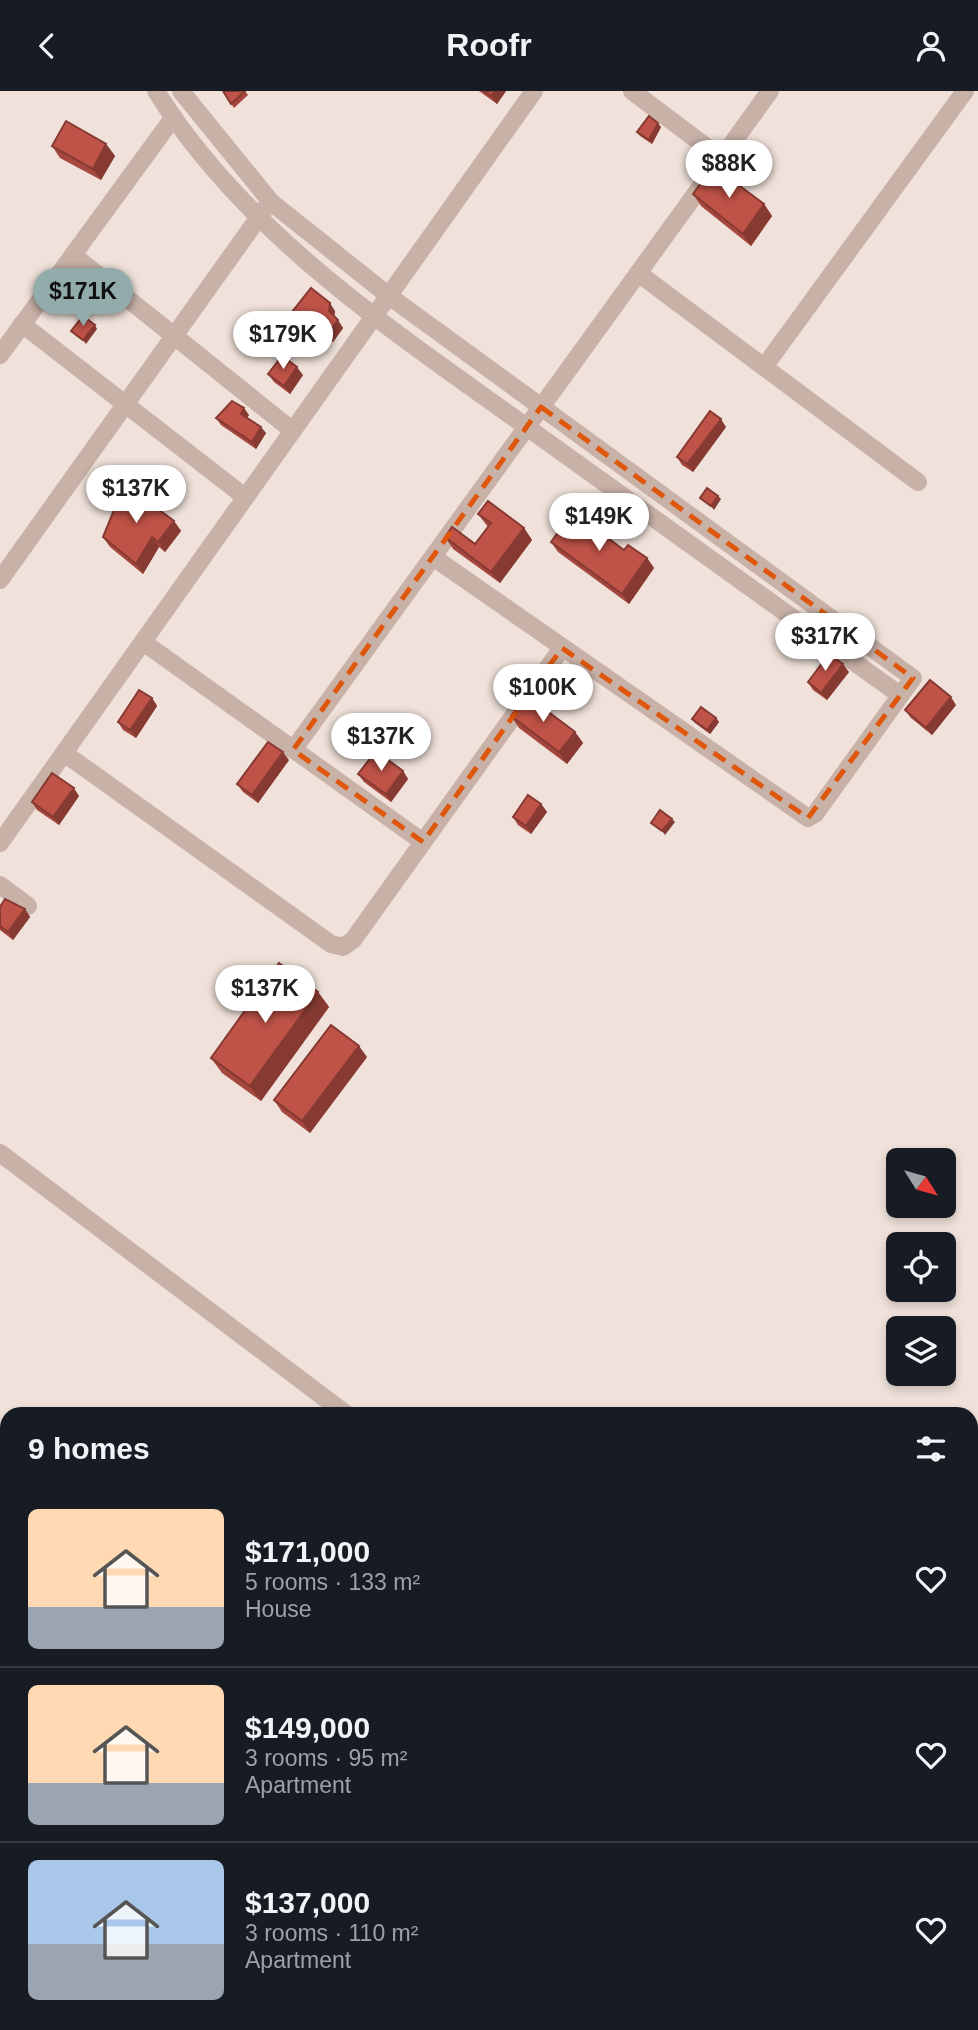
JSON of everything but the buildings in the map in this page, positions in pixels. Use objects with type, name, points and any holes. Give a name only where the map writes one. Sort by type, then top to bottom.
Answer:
[{"type":"street","points":[[156,91],[173,118],[214,170],[258,217],[374,316],[900,695]]},
{"type":"street","points":[[181,91],[271,202],[388,296],[913,678],[815,814],[808,818],[433,557]]},
{"type":"street","points":[[0,843],[534,91]]},
{"type":"street","points":[[632,91],[721,158]]},
{"type":"street","points":[[293,750],[770,91]]},
{"type":"street","points":[[764,367],[965,91]]},
{"type":"street","points":[[0,355],[173,118]]},
{"type":"street","points":[[0,580],[271,202]]},
{"type":"street","points":[[73,255],[292,431]]},
{"type":"street","points":[[638,273],[918,482]]},
{"type":"street","points":[[22,324],[245,497]]},
{"type":"street","points":[[143,642],[423,842]]},
{"type":"street","points":[[64,753],[331,944],[343,947],[353,940],[562,648]]},
{"type":"street","points":[[0,885],[28,906]]},
{"type":"street","points":[[0,1153],[337,1407]]},
{"type":"highlighted area","points":[[541,407],[913,678],[808,818],[562,648],[423,842],[293,750]]}]
